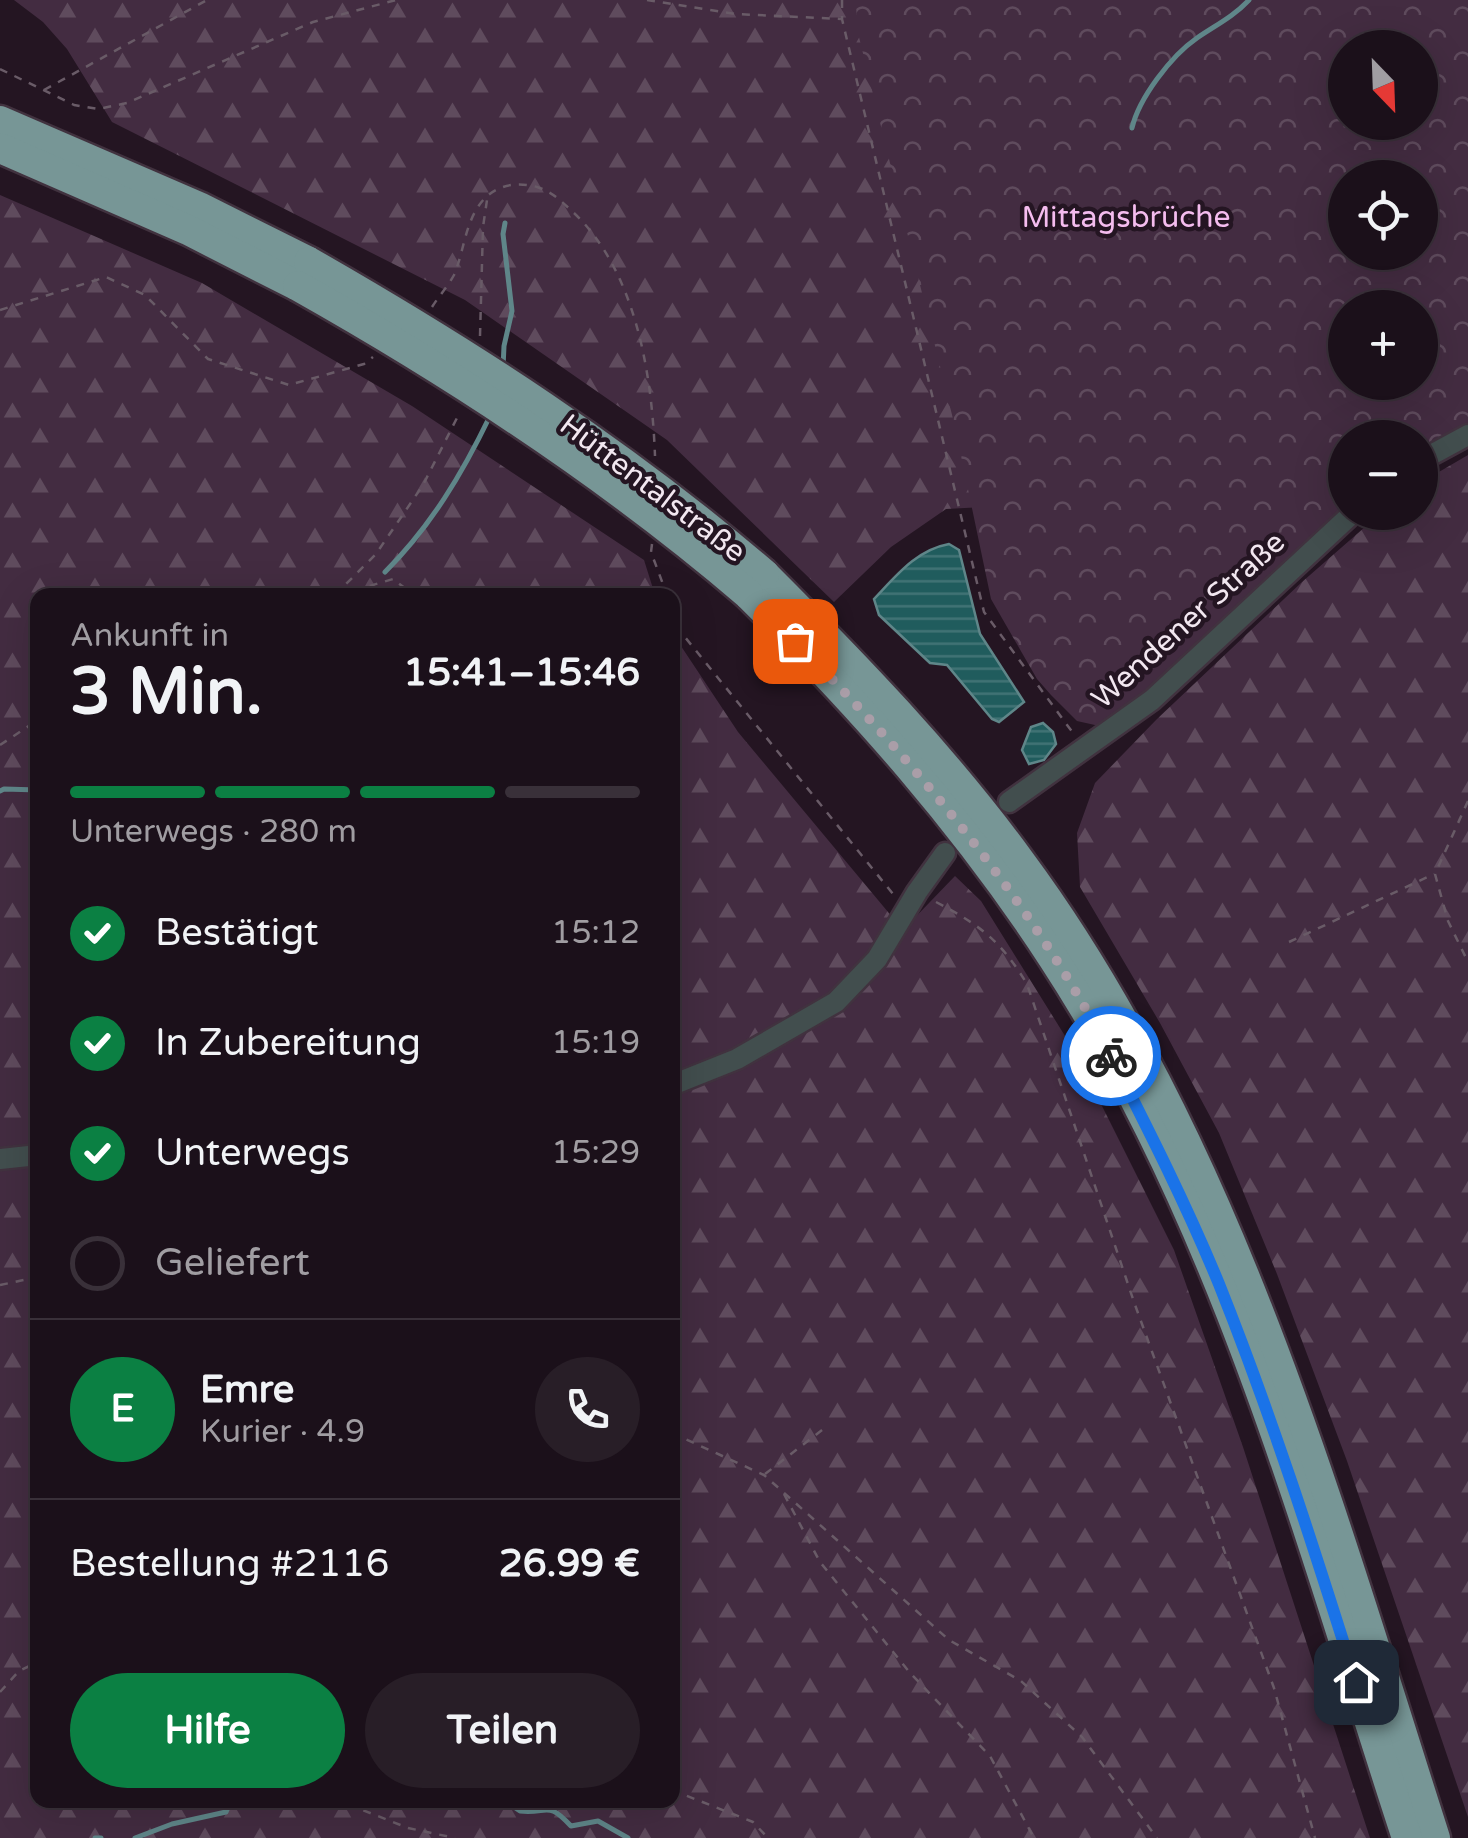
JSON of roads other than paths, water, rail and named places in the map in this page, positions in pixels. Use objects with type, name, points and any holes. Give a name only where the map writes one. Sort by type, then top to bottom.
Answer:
[{"type":"highway","name":"Hüttentalstraße","points":[[0,121],[198,207],[507,411],[756,584],[860,670],[944,765],[1022,862],[1126,1030],[1190,1154],[1242,1273],[1329,1512],[1435,1838]]},
{"type":"highway","name":"Hüttentalstraße","points":[[0,148],[188,230],[303,274]]},
{"type":"highway","name":"Hüttentalstraße","points":[[756,584],[923,781],[998,877],[1104,1042],[1166,1165],[1218,1283],[1259,1391],[1407,1838]]},
{"type":"street","points":[[1438,451],[1468,435]]},
{"type":"street","name":"Wendener Straße","points":[[1009,802],[1152,700],[1335,530]]},
{"type":"street","points":[[680,1082],[737,1059],[836,1002],[877,960],[944,853]]},
{"type":"street","points":[[0,1159],[30,1157]]},
{"type":"waterway","points":[[1132,128],[1157,78],[1177,55],[1249,0]]},
{"type":"waterway","points":[[503,368],[512,311],[505,223]]},
{"type":"waterway","points":[[385,572],[444,498],[490,416]]},
{"type":"waterway","points":[[0,791],[30,790]]},
{"type":"waterway","points":[[135,1838],[172,1824],[226,1812],[228,1808]]},
{"type":"waterway","points":[[516,1808],[552,1811],[571,1826],[598,1821],[628,1838]]},
{"type":"waterway","points":[[95,1838],[101,1838]]},
{"type":"park label","name":"Mittagsbrüche","points":[[1126,217]]}]
